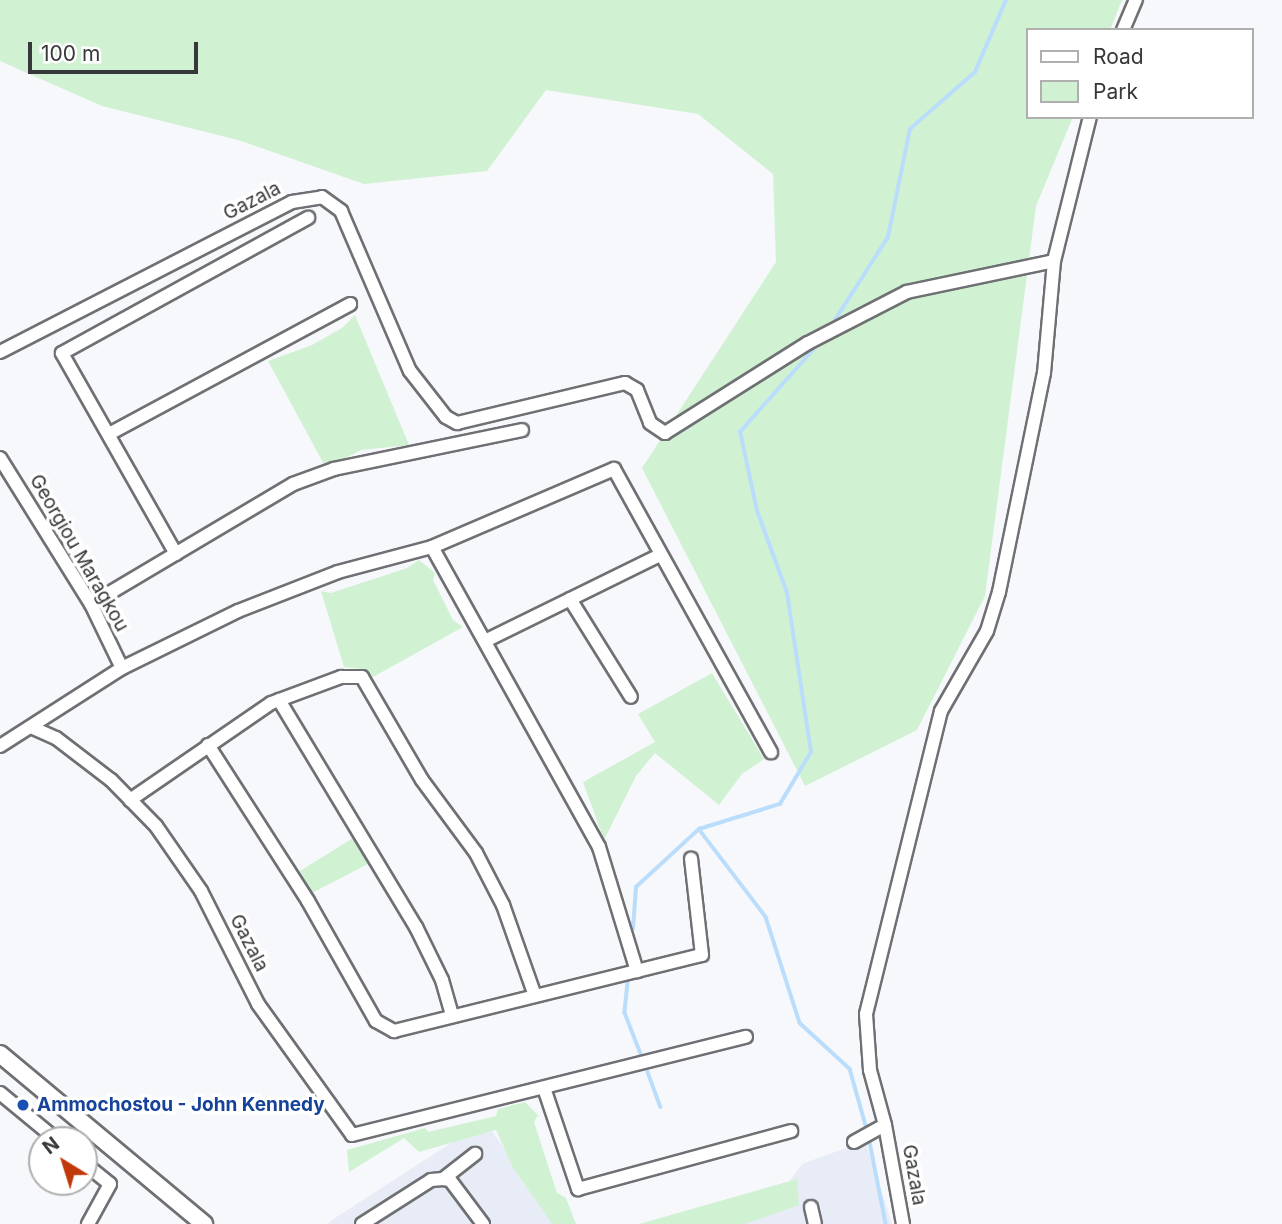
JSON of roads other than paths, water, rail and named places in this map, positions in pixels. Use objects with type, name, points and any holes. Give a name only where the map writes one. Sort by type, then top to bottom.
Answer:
[{"type":"main road","points":[[0,1054],[204,1224]]},
{"type":"street","points":[[1124,28],[1136,0]]},
{"type":"street","points":[[885,1125],[870,1070],[866,1014],[941,711],[987,631],[999,592],[1044,373],[1054,261],[1090,119]]},
{"type":"street","name":"Gazala","points":[[0,352],[292,202],[322,197],[341,211],[410,371],[446,417],[457,423],[625,383],[637,390],[650,424],[665,433],[798,349],[907,292],[1054,261]]},
{"type":"street","points":[[176,554],[62,353],[308,218]]},
{"type":"street","points":[[109,434],[350,304]]},
{"type":"street","points":[[91,604],[258,501],[334,469],[522,429]]},
{"type":"street","name":"Georgiou Maragkou","points":[[0,458],[91,604],[122,668]]},
{"type":"street","points":[[0,746],[122,668],[238,611],[338,572],[432,547],[614,469],[631,495],[658,556],[771,752]]},
{"type":"street","points":[[432,547],[599,847],[636,971]]},
{"type":"street","points":[[485,640],[658,556]]},
{"type":"street","points":[[570,599],[631,697]]},
{"type":"street","points":[[130,800],[208,745],[279,700],[341,677],[362,677],[422,780],[476,853],[503,905],[535,996]]},
{"type":"street","points":[[279,700],[416,927],[442,980],[452,1016]]},
{"type":"street","name":"Gazala","points":[[31,727],[56,738],[130,800],[156,826],[201,891],[258,1004],[352,1135],[544,1088]]},
{"type":"street","points":[[208,745],[308,901],[376,1021],[394,1031],[702,955],[691,859]]},
{"type":"street","points":[[746,1037],[544,1088],[578,1189],[791,1131]]},
{"type":"street","points":[[0,1093],[40,1126]]},
{"type":"street","name":"Gazala","points":[[854,1142],[885,1125],[903,1224]]},
{"type":"street","points":[[443,1179],[475,1154]]},
{"type":"street","points":[[88,1224],[110,1184],[98,1174]]},
{"type":"street","points":[[362,1224],[431,1180],[443,1179],[450,1180],[483,1224]]},
{"type":"street","points":[[392,1224],[387,1214],[393,1206]]},
{"type":"street","points":[[811,1208],[815,1224]]},
{"type":"waterway","points":[[835,320],[888,237],[910,129],[975,72],[1006,0]]},
{"type":"waterway","points":[[633,929],[636,887],[699,829],[780,804],[811,752],[787,593],[757,511],[740,432],[818,344]]},
{"type":"waterway","points":[[699,829],[766,917],[800,1023],[850,1069],[867,1129]]},
{"type":"waterway","points":[[628,983],[625,1013],[641,1054]]},
{"type":"waterway","points":[[648,1072],[661,1107]]},
{"type":"waterway","points":[[869,1137],[886,1224]]},
{"type":"place","name":"Ammochostou - John Kennedy","points":[[23,1105]]}]
